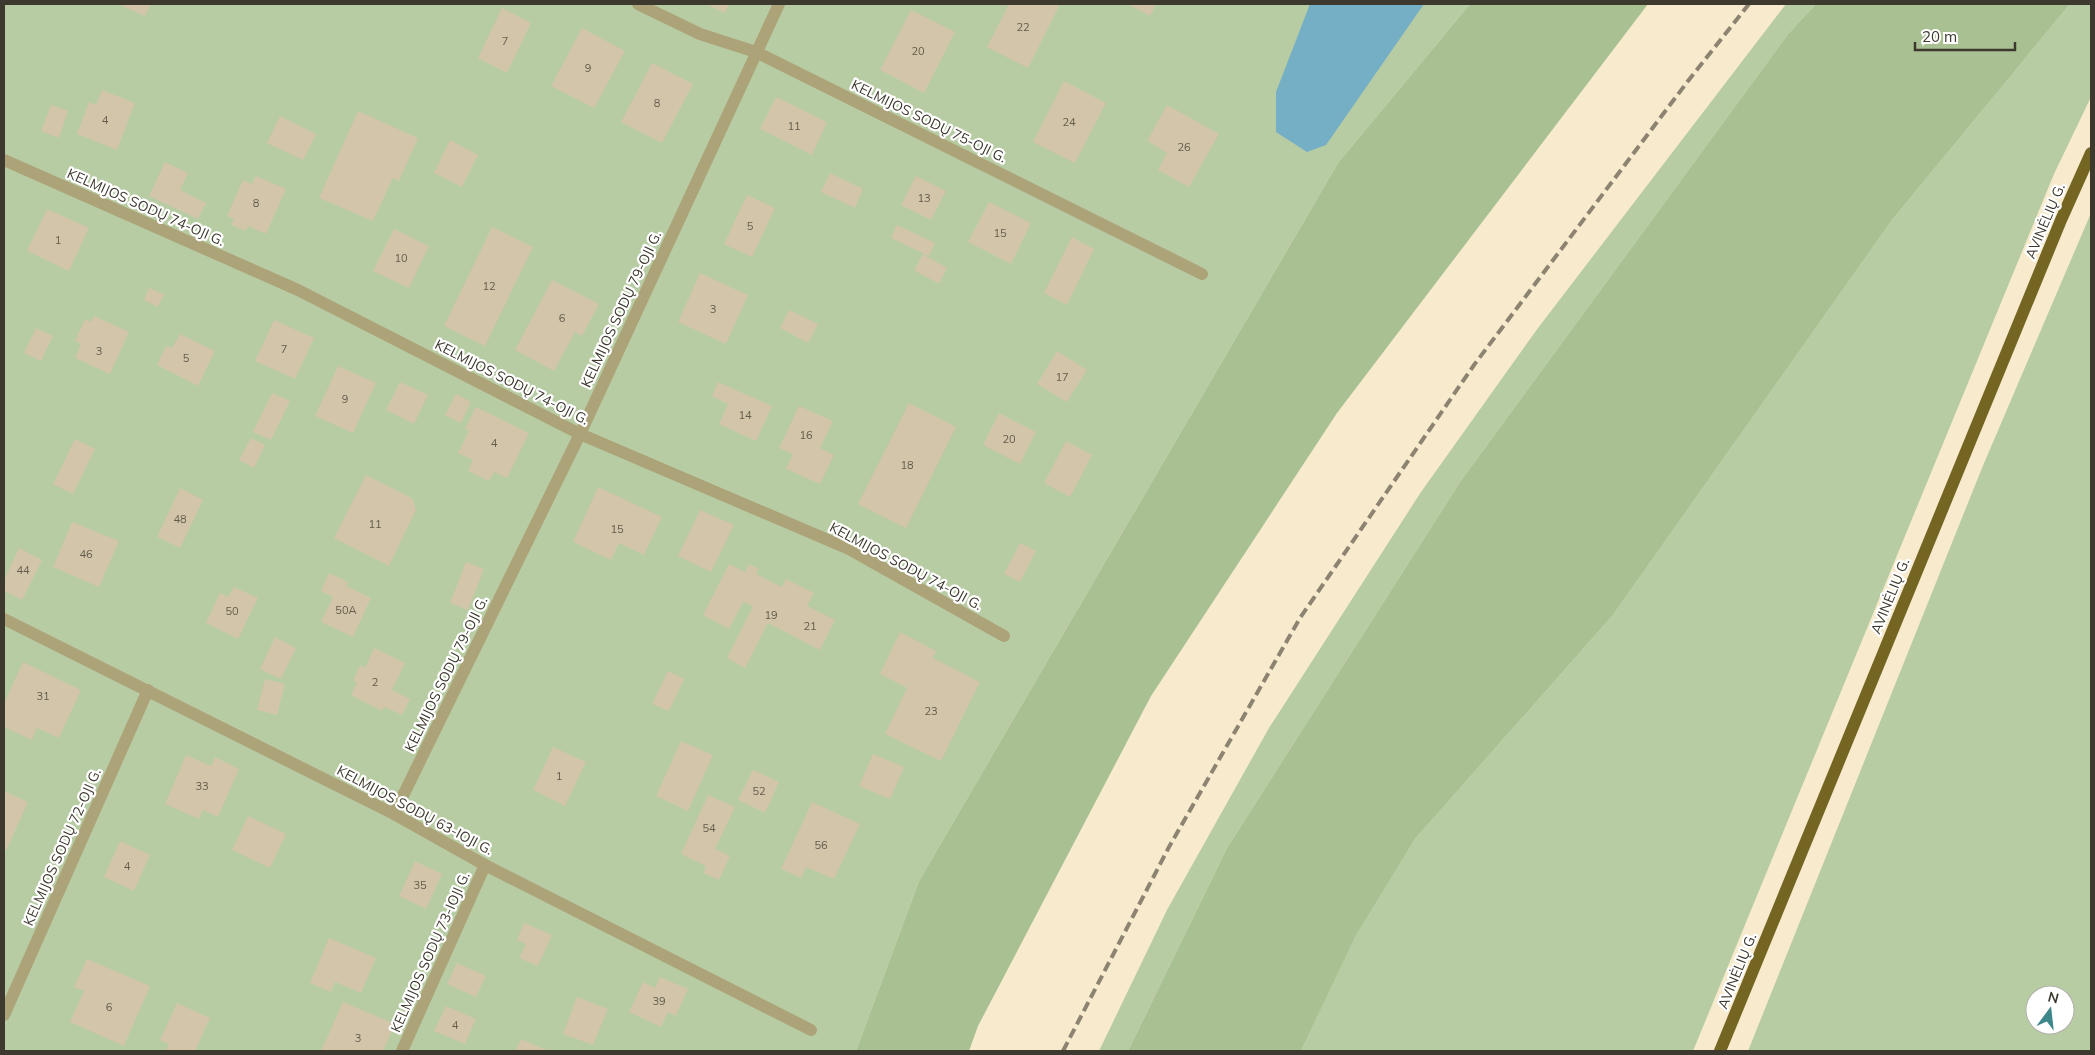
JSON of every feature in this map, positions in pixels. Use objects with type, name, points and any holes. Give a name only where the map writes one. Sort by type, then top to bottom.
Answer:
[{"type":"main road","name":"AVINĖLIŲ G.","points":[[1720,1051],[2053,239],[2091,153]]},
{"type":"street","name":"KELMIJOS SODŲ 75-OJI G.","points":[[638,4],[700,34],[756,52],[1202,274]]},
{"type":"street","name":"KELMIJOS SODŲ 79-OJI G.","points":[[394,814],[580,434],[779,4]]},
{"type":"street","name":"KELMIJOS SODŲ 74-OJI G.","points":[[4,160],[298,290],[580,434],[849,549],[1004,636]]},
{"type":"street","name":"KELMIJOS SODŲ 63-IOJI G.","points":[[4,619],[394,814],[485,865],[811,1030]]},
{"type":"street","name":"KELMIJOS SODŲ 72-OJI G.","points":[[4,1015],[148,690]]},
{"type":"street","name":"KELMIJOS SODŲ 73-IOJI G.","points":[[402,1051],[485,865]]},
{"type":"green space","points":[[4,4],[1470,4],[1338,163],[919,881],[856,1051],[4,1051]]},
{"type":"green space","points":[[1470,4],[1648,4],[1337,413],[1151,696],[978,1026],[969,1051],[856,1051],[919,881],[1338,163]]},
{"type":"green space","points":[[1786,4],[1816,4],[1788,34],[1460,482],[1227,848],[1128,1051],[1099,1051],[1167,910],[1269,728],[1421,492],[1538,328]]},
{"type":"green space","points":[[1816,4],[2070,4],[1892,220],[1613,615],[1415,839],[1356,935],[1301,1051],[1128,1051],[1227,848],[1460,482],[1788,34]]},
{"type":"green space","points":[[2070,4],[2091,4],[2091,97],[2054,174],[1693,1051],[1301,1051],[1356,934],[1415,839],[1613,615],[1892,220]]},
{"type":"green space","points":[[2091,213],[2091,1051],[1748,1051],[1982,468]]},
{"type":"water","points":[[1310,4],[1424,4],[1326,145],[1307,152],[1276,132],[1276,92]]},
{"type":"building","points":[[123,4],[151,4],[145,16],[122,6]]},
{"type":"building","points":[[705,4],[729,4],[725,13]]},
{"type":"building","points":[[1009,4],[1054,4],[1059,6],[1028,68],[987,47]]},
{"type":"building","points":[[1128,4],[1156,4],[1150,16]]},
{"type":"building","points":[[502,8],[531,23],[507,73],[478,58]]},
{"type":"building","points":[[911,10],[955,32],[924,93],[880,70]]},
{"type":"building","points":[[582,28],[625,51],[594,108],[551,86]]},
{"type":"building","points":[[652,63],[693,84],[662,143],[621,122]]},
{"type":"building","points":[[1064,81],[1106,103],[1075,163],[1033,142]]},
{"type":"building","points":[[102,90],[135,103],[117,150],[77,134],[89,102],[96,105]]},
{"type":"building","points":[[776,97],[827,122],[812,155],[760,129]]},
{"type":"building","points":[[51,105],[68,111],[59,138],[41,131]]},
{"type":"building","points":[[1167,105],[1219,134],[1189,187],[1158,170],[1167,153],[1147,141]]},
{"type":"building","points":[[358,111],[418,138],[399,181],[393,178],[373,221],[319,198]]},
{"type":"building","points":[[280,116],[316,134],[303,160],[267,143]]},
{"type":"building","points":[[450,140],[478,155],[462,187],[434,173]]},
{"type":"building","points":[[165,162],[188,173],[180,190],[206,203],[198,219],[149,196]]},
{"type":"building","points":[[830,173],[863,189],[855,208],[821,192]]},
{"type":"building","points":[[256,176],[286,189],[266,234],[248,226],[246,231],[231,225],[234,219],[227,216],[243,180],[252,184]]},
{"type":"building","points":[[916,176],[946,191],[931,220],[901,205]]},
{"type":"building","points":[[747,195],[775,208],[752,257],[724,244]]},
{"type":"building","points":[[989,202],[1031,223],[1011,264],[968,242]]},
{"type":"building","points":[[47,209],[89,228],[69,271],[27,251]]},
{"type":"building","points":[[897,225],[935,243],[929,256],[891,238]]},
{"type":"building","points":[[492,227],[533,247],[485,346],[444,326]]},
{"type":"building","points":[[394,229],[429,246],[409,288],[373,271]]},
{"type":"building","points":[[1072,237],[1094,249],[1067,305],[1044,293]]},
{"type":"building","points":[[923,254],[947,268],[939,284],[914,270]]},
{"type":"building","points":[[700,273],[748,295],[726,344],[678,322]]},
{"type":"building","points":[[552,280],[599,304],[582,336],[575,332],[554,371],[515,350]]},
{"type":"building","points":[[149,288],[164,294],[158,307],[144,300]]},
{"type":"building","points":[[789,310],[818,324],[808,343],[780,328]]},
{"type":"building","points":[[94,316],[129,332],[110,374],[75,358],[81,344],[75,341],[85,319],[91,322]]},
{"type":"building","points":[[274,320],[314,338],[295,379],[255,361]]},
{"type":"building","points":[[36,328],[53,336],[41,361],[24,353]]},
{"type":"building","points":[[180,334],[215,351],[198,386],[157,365],[166,346],[172,348]]},
{"type":"building","points":[[1057,351],[1087,370],[1067,402],[1037,384]]},
{"type":"building","points":[[338,366],[376,383],[353,433],[315,416]]},
{"type":"building","points":[[400,382],[428,395],[414,424],[386,410]]},
{"type":"building","points":[[718,382],[772,406],[756,441],[719,424],[728,404],[712,396]]},
{"type":"building","points":[[272,393],[290,401],[271,440],[253,432]]},
{"type":"building","points":[[456,394],[471,402],[461,423],[445,415]]},
{"type":"building","points":[[909,403],[956,427],[906,528],[858,504]]},
{"type":"building","points":[[799,406],[833,421],[820,448],[834,455],[820,484],[786,469],[793,454],[779,448]]},
{"type":"building","points":[[476,407],[529,433],[507,478],[494,472],[489,481],[468,471],[473,460],[458,453],[469,431],[465,429]]},
{"type":"building","points":[[999,413],[1036,432],[1020,464],[983,445]]},
{"type":"building","points":[[251,438],[265,445],[254,468],[239,460]]},
{"type":"building","points":[[75,439],[95,449],[73,494],[53,484]]},
{"type":"building","points":[[1066,441],[1092,455],[1070,497],[1044,483]]},
{"type":"building","points":[[366,475],[410,497],[416,510],[389,566],[334,538]]},
{"type":"building","points":[[598,487],[662,517],[644,555],[619,543],[611,560],[573,542]]},
{"type":"building","points":[[180,488],[203,500],[180,548],[157,537]]},
{"type":"building","points":[[700,510],[734,525],[711,572],[678,556]]},
{"type":"building","points":[[72,522],[119,541],[99,587],[53,567]]},
{"type":"building","points":[[1020,543],[1036,551],[1020,582],[1004,574]]},
{"type":"building","points":[[19,548],[42,560],[22,600],[4,591],[4,580]]},
{"type":"building","points":[[466,562],[484,569],[468,610],[450,603]]},
{"type":"building","points":[[729,564],[745,572],[749,564],[759,569],[756,574],[782,587],[786,579],[814,593],[807,606],[835,620],[820,650],[768,623],[745,668],[727,658],[753,606],[743,602],[729,629],[703,615]]},
{"type":"building","points":[[329,573],[348,582],[346,586],[371,598],[353,637],[321,622],[333,597],[321,591]]},
{"type":"building","points":[[234,587],[258,598],[238,639],[206,623],[220,593],[228,597]]},
{"type":"building","points":[[900,632],[936,651],[933,658],[980,682],[941,761],[885,734],[907,688],[880,674]]},
{"type":"building","points":[[275,637],[296,648],[281,679],[260,669]]},
{"type":"building","points":[[374,648],[405,663],[392,690],[410,699],[402,715],[384,707],[382,711],[351,695],[357,682],[353,681],[360,665],[365,668]]},
{"type":"building","points":[[23,662],[81,690],[59,738],[37,728],[32,740],[4,727],[4,703]]},
{"type":"building","points":[[668,671],[684,679],[669,711],[652,704]]},
{"type":"building","points":[[265,679],[285,684],[277,715],[257,710]]},
{"type":"building","points":[[681,741],[713,755],[688,811],[656,796]]},
{"type":"building","points":[[553,747],[586,762],[565,806],[533,790]]},
{"type":"building","points":[[873,754],[904,767],[890,799],[859,786]]},
{"type":"building","points":[[186,755],[211,766],[215,757],[239,769],[218,817],[203,810],[199,819],[165,804]]},
{"type":"building","points":[[753,770],[779,782],[765,813],[738,800]]},
{"type":"building","points":[[4,791],[28,802],[6,851],[4,849]]},
{"type":"building","points":[[708,795],[735,807],[715,849],[730,856],[719,880],[703,873],[706,866],[681,854]]},
{"type":"building","points":[[812,802],[860,824],[834,879],[806,867],[801,878],[781,869]]},
{"type":"building","points":[[248,816],[286,834],[270,868],[232,850]]},
{"type":"building","points":[[120,841],[150,855],[134,891],[104,877]]},
{"type":"building","points":[[415,861],[442,874],[426,909],[399,896]]},
{"type":"building","points":[[524,923],[552,935],[538,966],[519,958],[526,944],[517,940]]},
{"type":"building","points":[[329,938],[376,958],[361,993],[335,982],[331,992],[310,983]]},
{"type":"building","points":[[87,959],[150,986],[124,1046],[70,1022],[84,991],[74,987]]},
{"type":"building","points":[[457,963],[486,976],[476,997],[447,984]]},
{"type":"building","points":[[660,977],[688,989],[676,1016],[668,1012],[661,1027],[629,1012],[643,982],[655,988]]},
{"type":"building","points":[[577,997],[608,1009],[593,1045],[563,1034]]},
{"type":"building","points":[[343,1002],[395,1024],[383,1051],[321,1051]]},
{"type":"building","points":[[177,1003],[210,1018],[195,1051],[166,1051],[169,1044],[160,1040]]},
{"type":"building","points":[[446,1006],[476,1019],[465,1044],[434,1031]]},
{"type":"building","points":[[521,1039],[549,1051],[516,1051]]},
{"type":"railway","points":[[1063,1051],[1169,847],[1300,618],[1474,365],[1688,81],[1749,4]]}]
